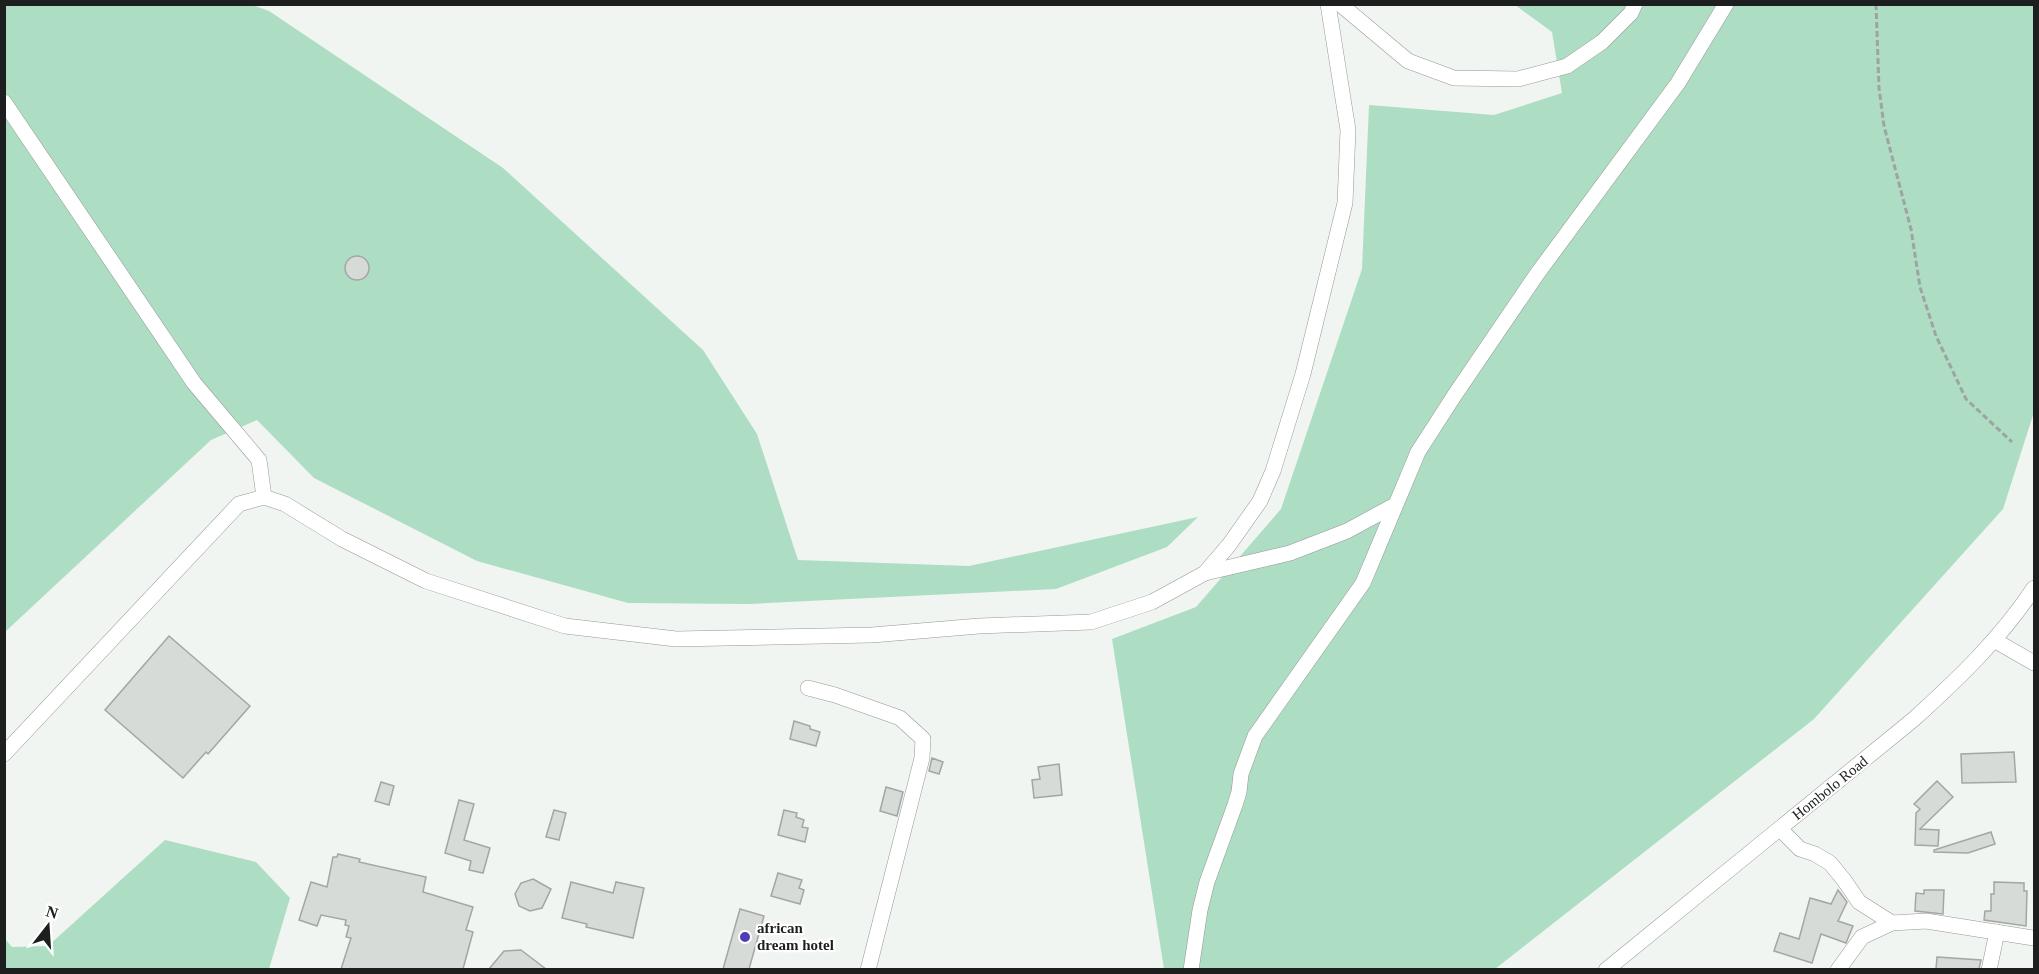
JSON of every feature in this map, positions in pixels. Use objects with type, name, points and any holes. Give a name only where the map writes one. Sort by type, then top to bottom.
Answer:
[{"type":"street","points":[[1204,573],[1229,544],[1260,501],[1274,471],[1303,374],[1345,203],[1348,130],[1328,4]]},
{"type":"street","points":[[1340,4],[1408,62],[1454,78],[1518,79],[1567,66],[1602,42],[1631,13],[1635,4]]},
{"type":"street","points":[[1191,969],[1195,934],[1204,891],[1235,805],[1247,752],[1262,725],[1363,583],[1418,452],[1537,274],[1678,82],[1726,4]]},
{"type":"street","points":[[4,102],[194,383],[259,460],[264,497]]},
{"type":"street","points":[[4,754],[239,504],[264,497],[285,504],[342,539],[426,581],[565,626],[676,639],[872,635],[979,626],[1091,622],[1152,602],[1204,573],[1290,553],[1347,531],[1395,505]]},
{"type":"street","name":"Hombolo Road","points":[[1606,969],[1914,719],[1959,679],[1994,640],[2034,588]]},
{"type":"street","points":[[1994,640],[2034,663]]},
{"type":"street","points":[[808,688],[900,718],[923,739],[922,758],[868,969]]},
{"type":"street","points":[[1780,829],[1800,849],[1815,854],[1830,863],[1859,902],[1892,923]]},
{"type":"street","points":[[1838,969],[1862,937],[1892,923],[1926,921],[2034,938]]},
{"type":"street","points":[[1989,969],[1997,932]]},
{"type":"path","points":[[1876,4],[1879,88],[1884,126],[1911,229],[1920,287],[1936,336],[1966,399],[2012,442]]},
{"type":"green space","points":[[5,5],[253,5],[269,11],[503,168],[703,350],[757,434],[798,560],[969,566],[1198,517],[1167,547],[1056,589],[749,604],[628,603],[477,561],[314,478],[257,420],[211,440],[5,632]]},
{"type":"green space","points":[[1515,5],[2034,5],[2034,412],[2003,509],[1814,719],[1495,969],[1164,969],[1112,639],[1196,607],[1281,509],[1362,269],[1369,105],[1494,115],[1562,93],[1552,32]]},
{"type":"green space","points":[[165,840],[256,862],[290,898],[269,969],[5,969],[5,939],[12,947],[48,946]]},
{"type":"building","points":[[357,256],[366,259],[369,268],[366,277],[357,280],[348,277],[345,268],[348,259]]},
{"type":"building","points":[[169,636],[250,706],[208,754],[206,752],[183,778],[105,710]]},
{"type":"building","points":[[794,721],[820,732],[816,746],[790,739]]},
{"type":"building","points":[[2014,752],[2016,782],[1962,783],[1961,754]]},
{"type":"building","points":[[932,758],[943,762],[939,774],[929,771]]},
{"type":"building","points":[[1059,764],[1062,795],[1034,798],[1032,780],[1040,779],[1038,767]]},
{"type":"building","points":[[1937,781],[1953,797],[1920,829],[1939,830],[1938,846],[1915,845],[1916,813],[1920,809],[1914,804]]},
{"type":"building","points":[[381,782],[394,786],[389,805],[375,801]]},
{"type":"building","points":[[886,787],[903,792],[897,816],[880,811]]},
{"type":"building","points":[[459,800],[474,804],[464,840],[490,848],[483,873],[469,870],[471,861],[445,853]]},
{"type":"building","points":[[554,810],[566,813],[559,840],[546,837]]},
{"type":"building","points":[[784,810],[797,813],[796,817],[804,820],[802,827],[808,828],[805,842],[778,835]]},
{"type":"building","points":[[1991,832],[1995,844],[1968,853],[1934,852],[1934,850]]},
{"type":"building","points":[[338,854],[360,859],[359,862],[426,877],[423,892],[473,907],[466,930],[473,932],[463,969],[341,969],[351,938],[346,937],[349,926],[345,925],[346,920],[321,915],[317,926],[299,920],[311,882],[327,887],[333,857],[337,857]]},
{"type":"building","points":[[778,873],[802,880],[799,888],[804,890],[800,904],[771,896]]},
{"type":"building","points":[[533,879],[551,889],[542,908],[530,911],[519,906],[515,894],[521,883]]},
{"type":"building","points":[[571,882],[613,893],[616,882],[644,888],[633,938],[586,927],[587,924],[562,918]]},
{"type":"building","points":[[1994,882],[2024,883],[2024,891],[2027,891],[2026,926],[1984,920],[1985,911],[1991,911]]},
{"type":"building","points":[[1838,890],[1847,902],[1838,921],[1853,926],[1846,943],[1821,934],[1812,963],[1774,951],[1780,933],[1799,939],[1810,898],[1831,904]]},
{"type":"building","points":[[1924,890],[1944,890],[1943,914],[1915,911],[1916,893],[1924,894]]},
{"type":"building","name":"african dream hotel","points":[[740,909],[764,916],[749,969],[723,969]]},
{"type":"building","points":[[521,950],[546,969],[489,969],[504,951]]},
{"type":"building","points":[[1937,957],[1981,960],[1979,969],[1936,969]]},
{"type":"place","name":"african dream hotel","points":[[745,937]]}]
